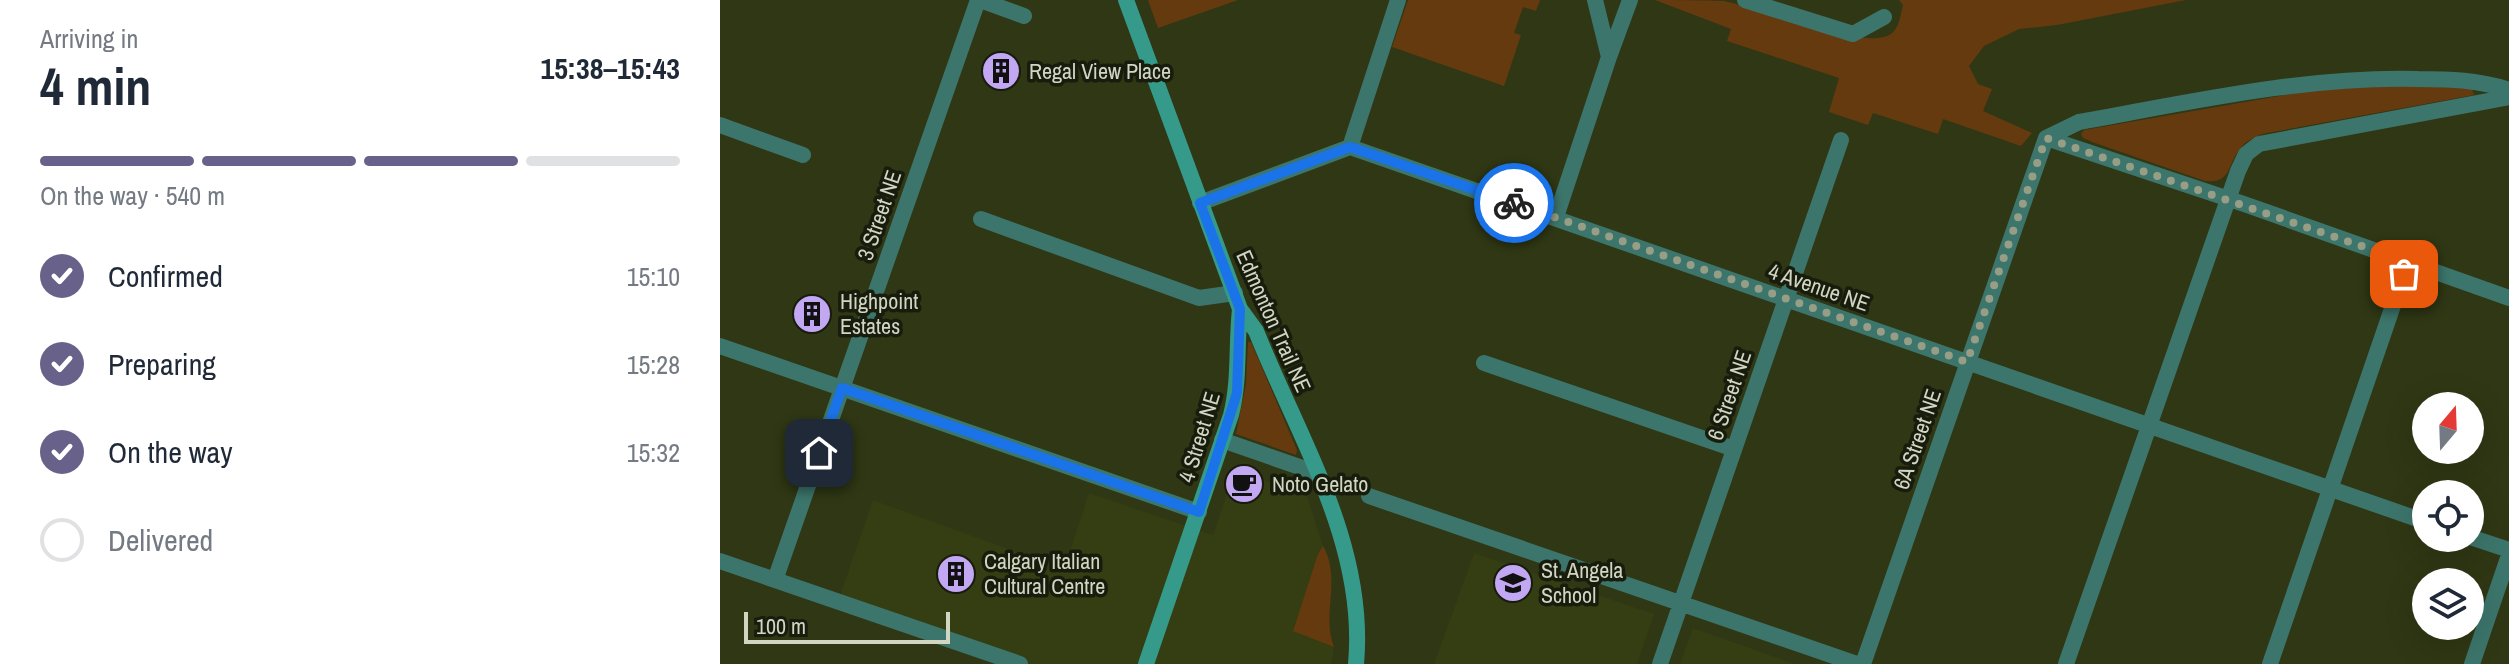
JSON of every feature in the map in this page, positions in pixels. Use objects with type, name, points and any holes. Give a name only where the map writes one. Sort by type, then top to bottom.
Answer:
[{"type":"main road","name":"Edmonton Trail NE","points":[[1126,0],[1237,301],[1256,331],[1338,525],[1353,576],[1359,638],[1356,664]]},
{"type":"main road","name":"4 Street NE","points":[[1146,664],[1237,393],[1237,301]]},
{"type":"street","points":[[979,0],[1024,16]]},
{"type":"street","name":"3 Street NE","points":[[775,580],[979,0]]},
{"type":"street","points":[[1200,203],[1350,147],[1398,0]]},
{"type":"street","points":[[1595,0],[1609,57]]},
{"type":"street","points":[[1556,217],[1630,0]]},
{"type":"street","points":[[1745,0],[1853,34],[1884,17]]},
{"type":"street","points":[[2046,138],[2079,122],[2327,81],[2371,78],[2456,80],[2509,90]]},
{"type":"street","points":[[2066,664],[2246,154],[2259,144],[2509,97]]},
{"type":"street","points":[[720,125],[803,155]]},
{"type":"street","points":[[2046,138],[2509,298]]},
{"type":"street","name":"6A Street NE","points":[[1860,664],[2046,138]]},
{"type":"street","name":"6 Street NE","points":[[1660,664],[1841,140]]},
{"type":"street","name":"4 Avenue NE","points":[[1350,147],[2412,517]]},
{"type":"street","points":[[981,219],[1199,298],[1237,301]]},
{"type":"street","points":[[2270,664],[2408,262]]},
{"type":"street","points":[[720,346],[1199,512]]},
{"type":"street","points":[[1484,363],[1734,449]]},
{"type":"street","points":[[1222,440],[1317,473]]},
{"type":"street","points":[[1369,496],[1860,664]]},
{"type":"street","points":[[2472,664],[2509,552],[2484,542]]},
{"type":"street","points":[[720,561],[1020,664]]},
{"type":"shaded area","points":[[1148,0],[1238,0],[1158,28]]},
{"type":"shaded area","points":[[1408,0],[1540,0],[1536,11],[1523,7],[1514,33],[1521,35],[1504,86],[1392,47]]},
{"type":"shaded area","points":[[1655,0],[1724,1],[1831,32],[1872,38],[1887,36],[1894,31],[1903,5],[1899,0],[2186,0],[2057,25],[2019,29],[1984,46],[1969,66],[1978,84],[1992,89],[1983,111],[2032,133],[2021,146],[1943,119],[1938,134],[1873,113],[1868,125],[1829,112],[1839,78],[1727,41],[1731,29]]},
{"type":"shaded area","points":[[2408,85],[2472,89],[2474,95],[2262,134],[2244,144],[2225,176],[2214,181],[2205,181],[2095,143],[2081,134],[2084,130],[2331,87]]},
{"type":"shaded area","points":[[1248,342],[1251,342],[1297,450],[1296,455],[1236,434],[1246,384]]},
{"type":"shaded area","points":[[1235,470],[1307,496],[1323,546],[1293,630],[1334,647],[1331,664],[1012,664],[837,604],[873,500],[1064,569],[1089,493],[1213,535]]},
{"type":"shaded area","points":[[1323,546],[1331,571],[1329,622],[1334,647],[1293,631]]},
{"type":"shaded area","name":"St. Angela School","points":[[1474,553],[1654,614],[1637,664],[1434,664]]},
{"type":"shaded area","points":[[1693,628],[1758,651],[1795,664],[1680,664]]},
{"type":"way so far","points":[[1514,203],[1967,362],[2046,138],[2408,262],[2404,274]]},
{"type":"place","name":"Regal View Place","points":[[1001,71]]},
{"type":"place","name":"Highpoint Estates","points":[[812,314]]},
{"type":"place","name":"Noto Gelato","points":[[1244,484]]},
{"type":"place","name":"Calgary Italian Cultural Centre","points":[[956,574]]},
{"type":"place","name":"St. Angela School","points":[[1513,583]]},
{"type":"route","points":[[819,453],[842,388],[1199,512],[1237,393],[1240,309],[1200,203],[1350,147],[1514,203]]}]
